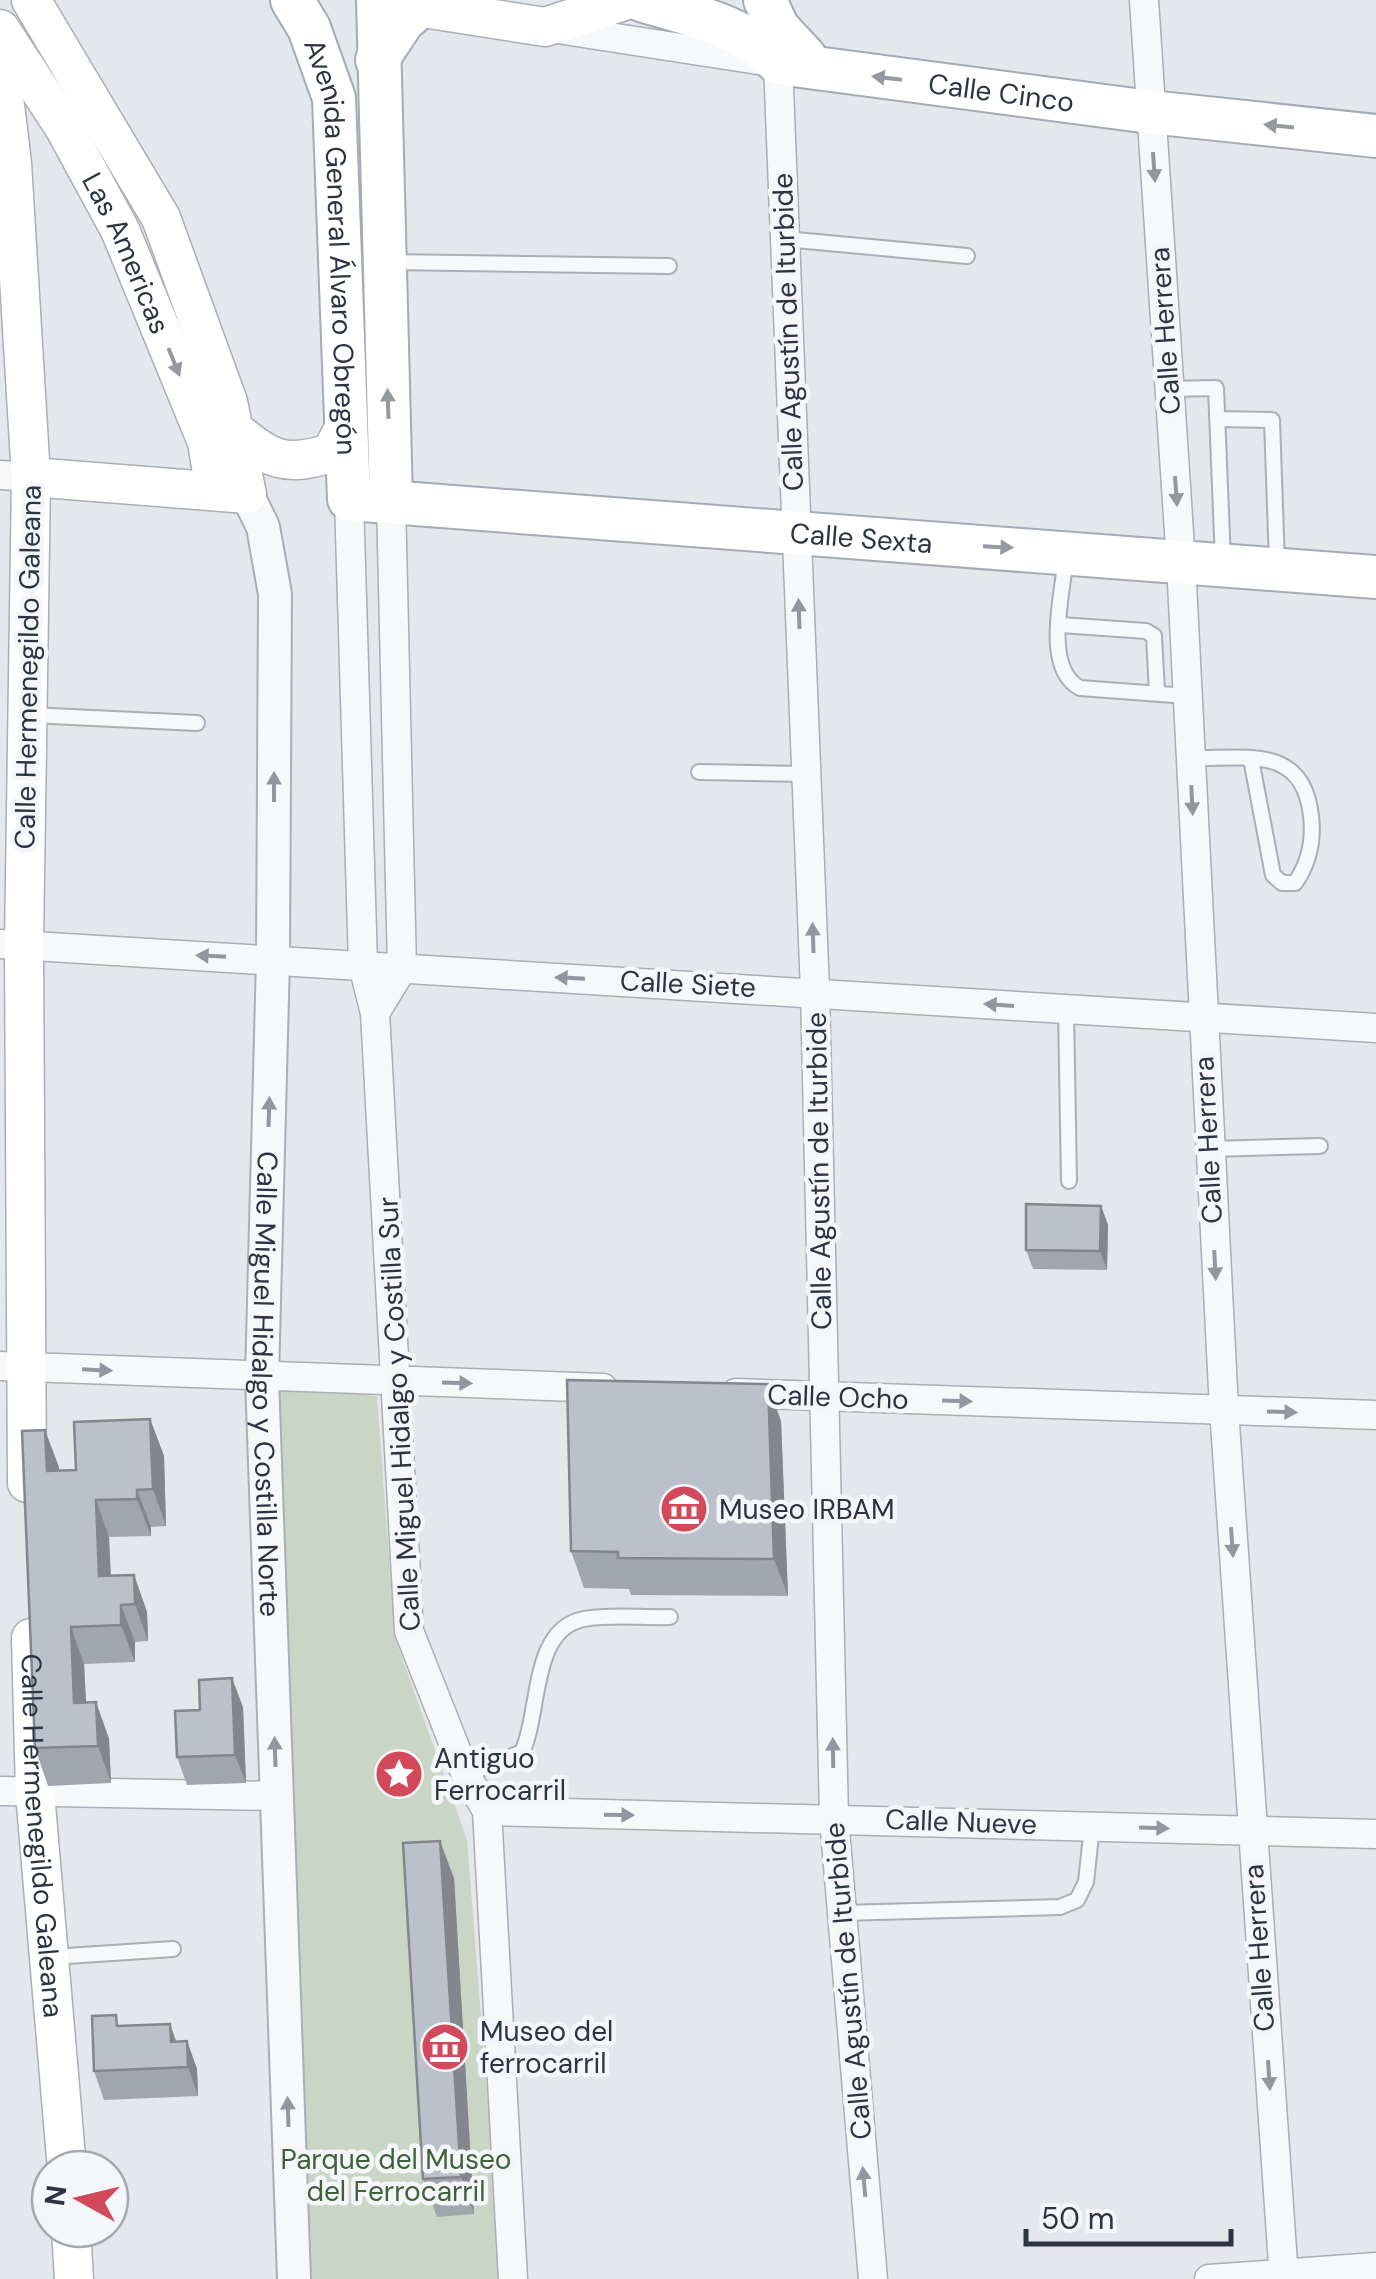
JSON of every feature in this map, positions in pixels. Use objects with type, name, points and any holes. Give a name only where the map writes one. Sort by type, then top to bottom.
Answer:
[{"type":"main road","name":"Las Americas","points":[[31,0],[161,218],[228,402],[233,428],[231,492]]},
{"type":"main road","name":"Avenida General Álvaro Obregón","points":[[292,0],[308,28],[334,98],[363,261],[391,502]]},
{"type":"main road","points":[[392,3],[545,27],[627,0]]},
{"type":"main road","points":[[641,0],[759,41],[784,40]]},
{"type":"main road","name":"Avenida General Álvaro Obregón","points":[[349,499],[345,426],[363,261],[377,60],[392,3]]},
{"type":"main road","name":"Las Americas","points":[[0,28],[80,156],[120,230],[231,492]]},
{"type":"main road","name":"Calle Cinco","points":[[784,40],[1150,112],[1376,136]]},
{"type":"main road","name":"Calle Hermenegildo Galeana","points":[[1,69],[12,163],[15,476],[29,715],[12,945],[12,1366],[28,1522]]},
{"type":"main road","points":[[12,163],[28,145],[40,142],[80,156]]},
{"type":"main road","points":[[120,230],[161,218]]},
{"type":"main road","points":[[233,428],[258,450],[290,462],[331,453],[345,426]]},
{"type":"main road","points":[[15,476],[231,492]]},
{"type":"main road","name":"Calle Sexta","points":[[349,499],[1376,577]]},
{"type":"main road","name":"Calle Hermenegildo Galeana","points":[[30,1600],[17,1792],[52,1957],[65,2149]]},
{"type":"main road","points":[[72,2249],[74,2279]]},
{"type":"street","name":"Calle Herrera","points":[[1144,0],[1169,389],[1202,565],[1187,696],[1202,1018],[1251,1831],[1284,2276]]},
{"type":"street","points":[[545,27],[784,40]]},
{"type":"street","name":"Calle Agustín de Iturbide","points":[[784,40],[786,240],[815,992],[834,1818],[872,2279]]},
{"type":"street","name":"Calle Miguel Hidalgo y Costilla Norte","points":[[231,492],[263,527],[275,594],[273,959],[262,1378],[294,2279]]},
{"type":"street","name":"Calle Miguel Hidalgo y Costilla Sur","points":[[349,499],[363,965],[374,1012],[408,1630],[466,1775],[487,1811],[513,2279]]},
{"type":"street","points":[[374,1012],[402,969],[391,502]]},
{"type":"street","points":[[359,782],[399,779]]},
{"type":"street","name":"Calle Siete","points":[[12,945],[1376,1028]]},
{"type":"street","points":[[12,1366],[630,1390]]},
{"type":"street","name":"Calle Ocho","points":[[708,1392],[1376,1415]]},
{"type":"street","points":[[17,1792],[276,1796]]},
{"type":"street","name":"Calle Nueve","points":[[487,1811],[1376,1834]]},
{"type":"street","points":[[1210,2279],[1376,2267]]},
{"type":"lane","points":[[786,240],[967,256]]},
{"type":"lane","points":[[363,261],[669,266]]},
{"type":"lane","points":[[1169,389],[1216,388],[1218,420],[1202,565]]},
{"type":"lane","points":[[1218,420],[1272,420],[1277,570]]},
{"type":"lane","points":[[1066,551],[1060,670],[1067,681],[1080,688],[1187,696]]},
{"type":"lane","points":[[1061,625],[1146,631],[1154,636],[1157,694]]},
{"type":"lane","points":[[29,715],[197,723]]},
{"type":"lane","points":[[1190,758],[1251,758],[1287,764],[1305,785],[1312,841],[1305,868],[1295,883],[1282,882],[1273,875],[1251,758]]},
{"type":"lane","points":[[699,772],[806,774]]},
{"type":"lane","points":[[1066,1010],[1069,1181]]},
{"type":"lane","points":[[1209,1148],[1320,1146]]},
{"type":"lane","points":[[466,1775],[522,1752],[531,1733],[548,1647],[562,1626],[584,1619],[670,1617]]},
{"type":"lane","points":[[841,1913],[1060,1907],[1077,1900],[1086,1882],[1092,1826]]},
{"type":"lane","points":[[52,1957],[173,1949]]},
{"type":"green space","name":"Parque del Museo del Ferrocarril","points":[[265,1381],[377,1396],[395,1638],[467,1840],[502,2279],[302,2279]]},
{"type":"building","points":[[1026,1204],[1101,1206],[1100,1251],[1026,1250]]},
{"type":"building","points":[[567,1380],[768,1384],[774,1559],[618,1558],[618,1552],[571,1551]]},
{"type":"building","points":[[150,1419],[153,1489],[137,1490],[137,1499],[96,1500],[99,1576],[134,1575],[135,1604],[121,1605],[121,1625],[71,1627],[74,1703],[96,1702],[98,1746],[35,1748],[22,1431],[45,1430],[47,1471],[76,1470],[74,1422]]},
{"type":"building","points":[[232,1678],[235,1755],[177,1757],[175,1711],[200,1710],[199,1680]]},
{"type":"building","name":"Museo del ferrocarril","points":[[440,1841],[461,2177],[423,2179],[403,1843]]},
{"type":"building","points":[[116,2015],[117,2026],[170,2024],[171,2042],[187,2041],[188,2067],[94,2071],[92,2016]]},
{"type":"place","name":"Museo IRBAM","points":[[684,1509]]},
{"type":"place","name":"Antiguo Ferrocarril","points":[[399,1774]]},
{"type":"place","name":"Museo del ferrocarril","points":[[445,2047]]}]
